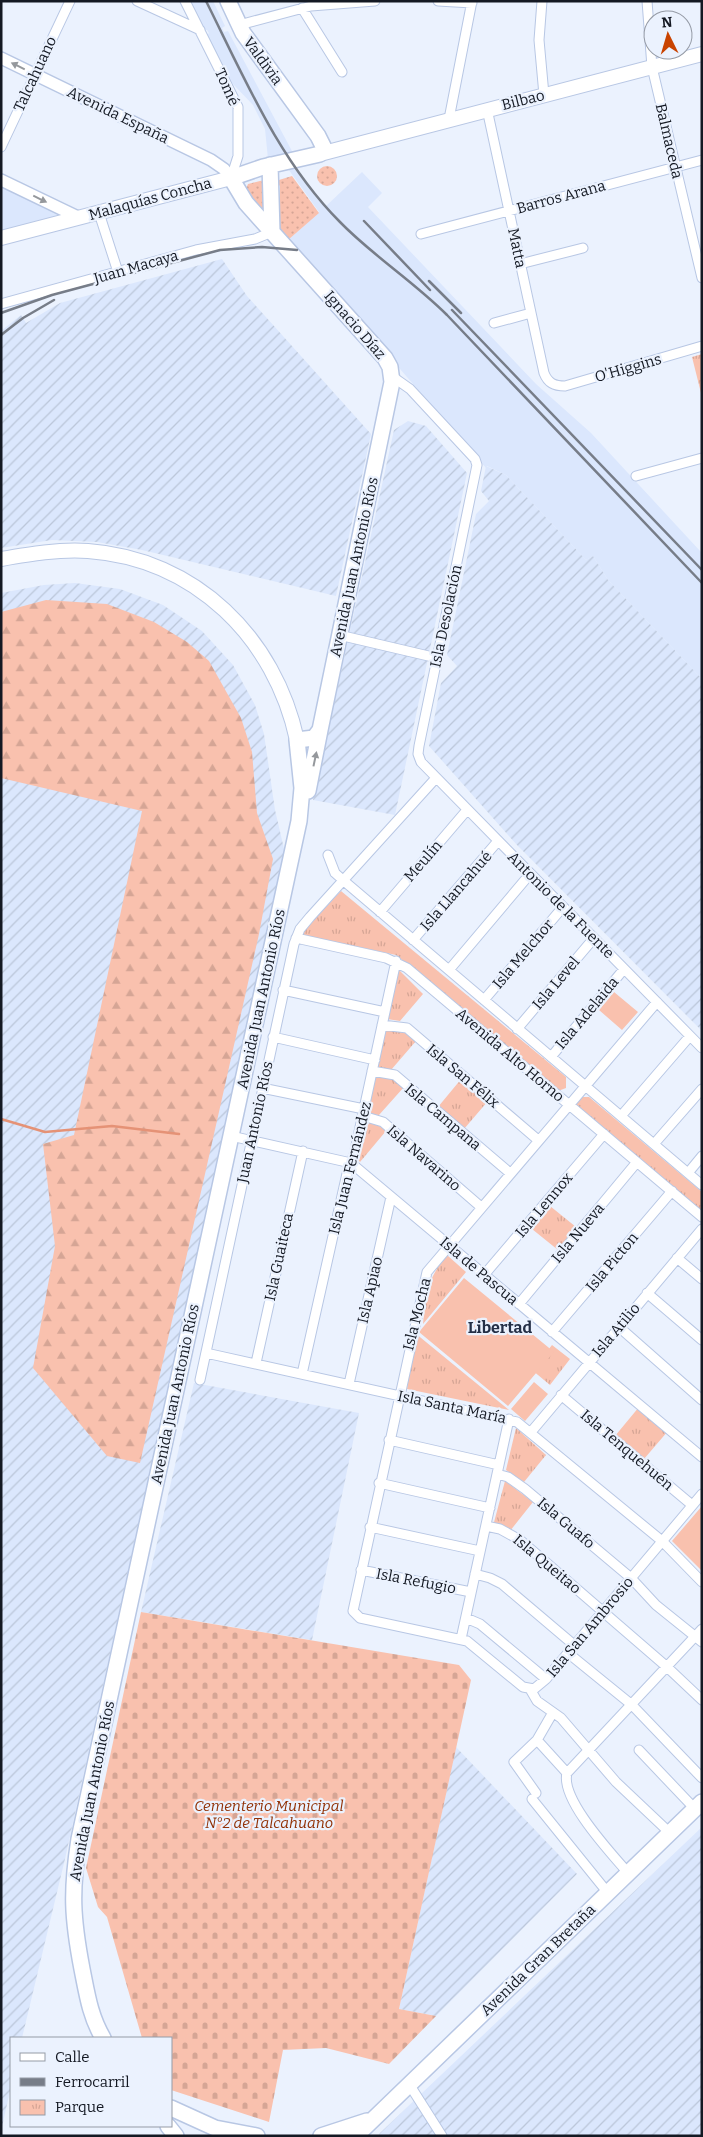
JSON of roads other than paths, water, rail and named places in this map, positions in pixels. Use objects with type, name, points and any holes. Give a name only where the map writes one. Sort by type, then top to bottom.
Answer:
[{"type":"main road","name":"Valdivia","points":[[228,1],[238,25],[304,118],[313,149]]},
{"type":"main road","name":"Bilbao","points":[[313,149],[344,148],[702,54]]},
{"type":"main road","name":"Malaquías Concha","points":[[1,238],[231,178],[313,149]]},
{"type":"main road","points":[[270,165],[272,232]]},
{"type":"main road","name":"Ignacio Díaz","points":[[231,178],[241,196],[382,354],[390,367],[392,377]]},
{"type":"main road","name":"Avenida Juan Antonio Ríos","points":[[103,2037],[90,2010],[75,1939],[72,1908],[73,1882],[80,1839],[320,730],[390,397],[392,377]]},
{"type":"main road","points":[[1,559],[62,551],[102,553],[151,565],[196,588],[232,616],[255,642],[284,695],[298,740],[302,788],[299,821]]},
{"type":"main road","points":[[298,740],[314,738],[320,730]]},
{"type":"main road","name":"Avenida Gran Bretaña","points":[[356,2136],[698,1806]]},
{"type":"main road","name":"Avenida Juan Antonio Ríos","points":[[82,1969],[111,2037]]},
{"type":"main road","points":[[172,2108],[215,2128],[257,2136]]},
{"type":"main road","name":"Avenida Gran Bretaña","points":[[322,2136],[373,2118]]},
{"type":"main road","points":[[200,2136],[215,2128]]},
{"type":"street","name":"Talcahuano","points":[[1,147],[70,1]]},
{"type":"street","points":[[137,1],[200,30]]},
{"type":"street","name":"Tomé","points":[[185,1],[238,107],[238,156],[231,178]]},
{"type":"street","points":[[238,25],[302,8],[375,1]]},
{"type":"street","points":[[438,1],[472,2],[449,119]]},
{"type":"street","points":[[542,1],[539,40],[544,95]]},
{"type":"street","name":"Balmaceda","points":[[647,1],[652,67],[702,278]]},
{"type":"street","points":[[302,8],[342,72]]},
{"type":"street","name":"Avenida España","points":[[1,58],[219,165],[231,178]]},
{"type":"street","name":"Matta","points":[[487,109],[544,373],[553,384]]},
{"type":"street","name":"Barros Arana","points":[[421,234],[702,160]]},
{"type":"street","points":[[1,180],[80,218]]},
{"type":"street","points":[[99,213],[118,272]]},
{"type":"street","name":"Juan Macaya","points":[[1,304],[196,250],[255,239],[272,232]]},
{"type":"street","points":[[520,264],[582,248]]},
{"type":"street","points":[[494,323],[531,313]]},
{"type":"street","name":"O'Higgins","points":[[553,384],[570,385],[702,346]]},
{"type":"street","name":"Ignacio Díaz","points":[[392,377],[410,389],[475,459],[477,470]]},
{"type":"street","points":[[636,476],[702,458]]},
{"type":"street","name":"Isla Desolación","points":[[421,762],[418,754],[419,746],[477,470]]},
{"type":"street","points":[[339,635],[437,658]]},
{"type":"street","name":"Antonio de la Fuente","points":[[421,762],[702,1048]]},
{"type":"street","points":[[344,882],[436,778]]},
{"type":"street","name":"Meulín","points":[[380,912],[467,810]]},
{"type":"street","name":"Isla Llancahué","points":[[413,940],[498,841]]},
{"type":"street","name":"Avenida Alto Horno","points":[[328,855],[335,873],[344,882],[702,1185]]},
{"type":"street","points":[[448,970],[530,874]]},
{"type":"street","name":"Juan Antonio Ríos","points":[[200,1380],[283,990],[296,938],[304,924],[335,888],[344,882]]},
{"type":"street","name":"Isla Melchor","points":[[484,1000],[563,907]]},
{"type":"street","name":"Avenida Alto Horno","points":[[296,938],[396,961],[417,975],[702,1217]]},
{"type":"street","name":"Isla Level","points":[[518,1029],[594,938]]},
{"type":"street","name":"Isla Juan Fernández","points":[[302,1374],[350,1163],[364,1112],[396,961]]},
{"type":"street","name":"Isla Adelaida","points":[[551,1057],[624,969]]},
{"type":"street","points":[[283,990],[385,1012]]},
{"type":"street","name":"Isla Mocha","points":[[461,1639],[360,1618],[354,1614],[353,1606],[424,1279],[430,1267],[448,1245],[657,1002]]},
{"type":"street","name":"Isla San Félix","points":[[382,1025],[407,1028],[538,1140]]},
{"type":"street","points":[[621,1116],[690,1036]]},
{"type":"street","points":[[273,1037],[375,1060]]},
{"type":"street","name":"Isla Campana","points":[[372,1071],[395,1075],[510,1173]]},
{"type":"street","name":"Isla Navarino","points":[[262,1088],[364,1112],[383,1122],[481,1207]]},
{"type":"street","points":[[654,1144],[702,1089]]},
{"type":"street","name":"Isla Lennox","points":[[484,1275],[604,1134]]},
{"type":"street","name":"Isla de Pascua","points":[[231,1136],[350,1163],[702,1457]]},
{"type":"street","name":"Isla Guaiteca","points":[[256,1363],[303,1151]]},
{"type":"street","points":[[688,1173],[702,1156]]},
{"type":"street","name":"Isla Nueva","points":[[518,1304],[637,1162]]},
{"type":"street","name":"Isla Picton","points":[[552,1332],[672,1191]]},
{"type":"street","name":"Isla Apiao","points":[[348,1384],[391,1196]]},
{"type":"street","name":"Isla Atilio","points":[[531,1432],[702,1229]]},
{"type":"street","points":[[677,1258],[702,1279]]},
{"type":"street","points":[[647,1293],[702,1340]]},
{"type":"street","points":[[619,1327],[702,1400]]},
{"type":"street","name":"Isla Santa María","points":[[206,1353],[517,1422],[662,1542],[702,1582]]},
{"type":"street","name":"Isla Tenquehuén","points":[[561,1395],[692,1505]]},
{"type":"street","points":[[509,1419],[461,1639],[471,1643],[523,1687],[530,1689],[537,1700],[552,1714],[561,1718],[616,1782],[670,1833]]},
{"type":"street","name":"Isla Guafo","points":[[389,1440],[498,1469],[525,1489],[631,1578],[656,1605],[698,1639]]},
{"type":"street","points":[[380,1483],[490,1508]]},
{"type":"street","name":"Isla San Ambrosio","points":[[530,1689],[538,1686],[546,1679],[702,1494]]},
{"type":"street","name":"Isla Queitao","points":[[486,1526],[500,1529],[520,1540],[667,1667],[702,1700]]},
{"type":"street","points":[[370,1527],[480,1551]]},
{"type":"street","name":"Isla Refugio","points":[[360,1570],[471,1592]]},
{"type":"street","points":[[476,1574],[502,1584],[574,1645]]},
{"type":"street","points":[[466,1618],[480,1624],[546,1679]]},
{"type":"street","points":[[628,1873],[597,1836],[569,1793],[566,1784],[567,1773],[590,1751],[667,1667],[698,1639],[702,1629]]},
{"type":"street","points":[[568,1653],[632,1705],[702,1778]]},
{"type":"street","points":[[552,1714],[537,1740],[514,1762],[514,1765],[534,1796],[608,1892]]},
{"type":"street","points":[[537,1740],[567,1773]]},
{"type":"street","points":[[639,1750],[698,1806]]},
{"type":"street","points":[[409,2084],[442,2136]]},
{"type":"waterway","points":[[1,1119],[45,1132],[112,1126],[179,1134]]},
{"type":"railway","points":[[206,1],[264,117],[318,198],[353,234],[447,315],[702,583]]},
{"type":"railway","points":[[364,221],[430,290]]},
{"type":"railway","points":[[1,313],[52,295],[220,250],[262,247],[297,250]]},
{"type":"railway","points":[[429,281],[461,313]]},
{"type":"railway","points":[[1,335],[23,318],[54,300]]},
{"type":"railway","points":[[452,310],[702,570]]},
{"type":"district","name":"Libertad","points":[[500,1327]]},
{"type":"park label","name":"Cementerio Municipal N°2 de Talcahuano","points":[[269,1814]]}]
